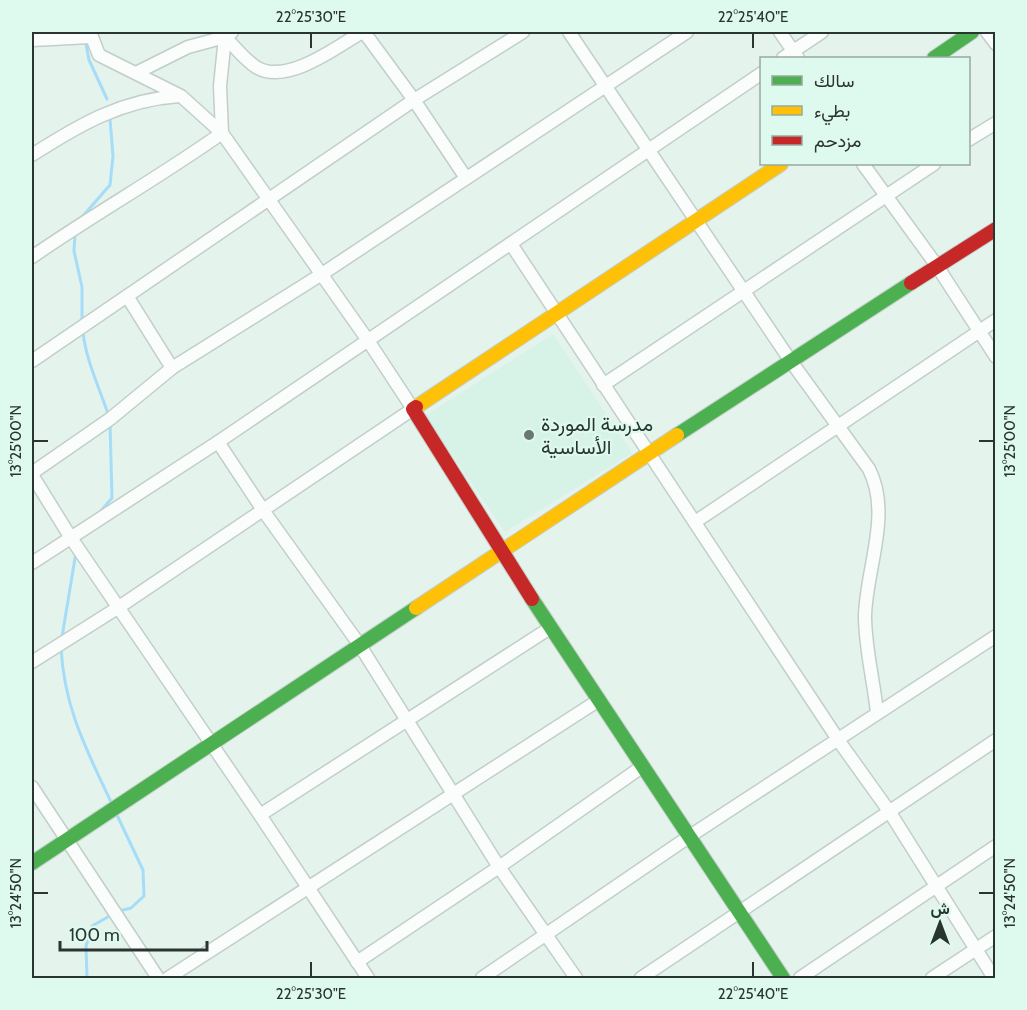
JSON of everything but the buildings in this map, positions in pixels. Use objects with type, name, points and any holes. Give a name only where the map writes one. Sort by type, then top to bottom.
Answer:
[{"type":"main road","points":[[935,57],[972,32]]},
{"type":"main road","points":[[779,165],[413,409],[550,628],[783,978]]},
{"type":"main road","points":[[32,863],[359,644],[503,553],[790,360],[996,229]]},
{"type":"street","points":[[229,34],[256,68],[279,74],[319,58],[363,32],[414,100],[466,178]]},
{"type":"street","points":[[32,360],[414,100],[523,32]]},
{"type":"street","points":[[569,32],[790,360],[876,483],[877,535],[865,616],[877,713]]},
{"type":"street","points":[[368,978],[71,538],[32,474],[110,419],[172,368],[322,274],[687,32]]},
{"type":"street","points":[[780,32],[791,56],[822,32]]},
{"type":"street","points":[[987,32],[996,44]]},
{"type":"street","points":[[32,40],[90,34],[99,55],[181,96],[222,133],[367,339],[413,409],[119,607],[32,662]]},
{"type":"street","points":[[136,73],[188,47],[229,34]]},
{"type":"street","points":[[222,133],[220,86],[229,34]]},
{"type":"street","points":[[32,563],[218,442],[760,74]]},
{"type":"street","points":[[32,155],[77,126],[118,108],[149,98],[181,96]]},
{"type":"street","points":[[970,139],[996,123]]},
{"type":"street","points":[[32,257],[222,133]]},
{"type":"street","points":[[864,165],[937,266],[996,357]]},
{"type":"street","points":[[603,385],[746,292],[885,195],[932,165]]},
{"type":"street","points":[[511,244],[837,739],[889,811],[994,978]]},
{"type":"street","points":[[127,296],[172,368]]},
{"type":"street","points":[[695,522],[996,320]]},
{"type":"street","points":[[218,442],[263,510],[359,644],[499,867],[576,978]]},
{"type":"street","points":[[260,815],[550,628]]},
{"type":"street","points":[[482,978],[690,836],[996,636]]},
{"type":"street","points":[[168,978],[599,700]]},
{"type":"street","points":[[641,978],[739,910],[996,740]]},
{"type":"street","points":[[357,962],[499,867],[643,766]]},
{"type":"street","points":[[32,786],[158,978]]},
{"type":"street","points":[[800,978],[996,846]]},
{"type":"street","points":[[932,978],[996,936]]},
{"type":"shaded area","name":"مدرسة الموردة الأساسية","points":[[553,334],[632,453],[505,532],[425,416]]},
{"type":"waterway","points":[[85,39],[89,60],[107,99]]},
{"type":"waterway","points":[[82,217],[110,185],[113,156],[110,119]]},
{"type":"waterway","points":[[75,234],[74,251],[82,287],[82,322]]},
{"type":"waterway","points":[[83,332],[90,364],[109,417]]},
{"type":"waterway","points":[[99,513],[112,498],[110,423]]},
{"type":"waterway","points":[[62,637],[76,552]]},
{"type":"waterway","points":[[61,647],[67,690],[78,728],[112,804]]},
{"type":"waterway","points":[[116,813],[143,870],[144,896],[131,908],[119,911]]},
{"type":"waterway","points":[[87,978],[86,946],[92,926],[113,914]]},
{"type":"traffic: fast","points":[[935,57],[972,32]]},
{"type":"traffic: fast","points":[[677,435],[911,283]]},
{"type":"traffic: fast","points":[[532,599],[783,978]]},
{"type":"traffic: fast","points":[[32,863],[416,608]]},
{"type":"traffic: slow","points":[[416,407],[779,165]]},
{"type":"traffic: slow","points":[[416,608],[677,435]]},
{"type":"traffic: jam","points":[[911,283],[996,229]]},
{"type":"traffic: jam","points":[[416,407],[413,409],[532,599]]},
{"type":"place","name":"مدرسة الموردة الأساسية","points":[[529,435]]}]
